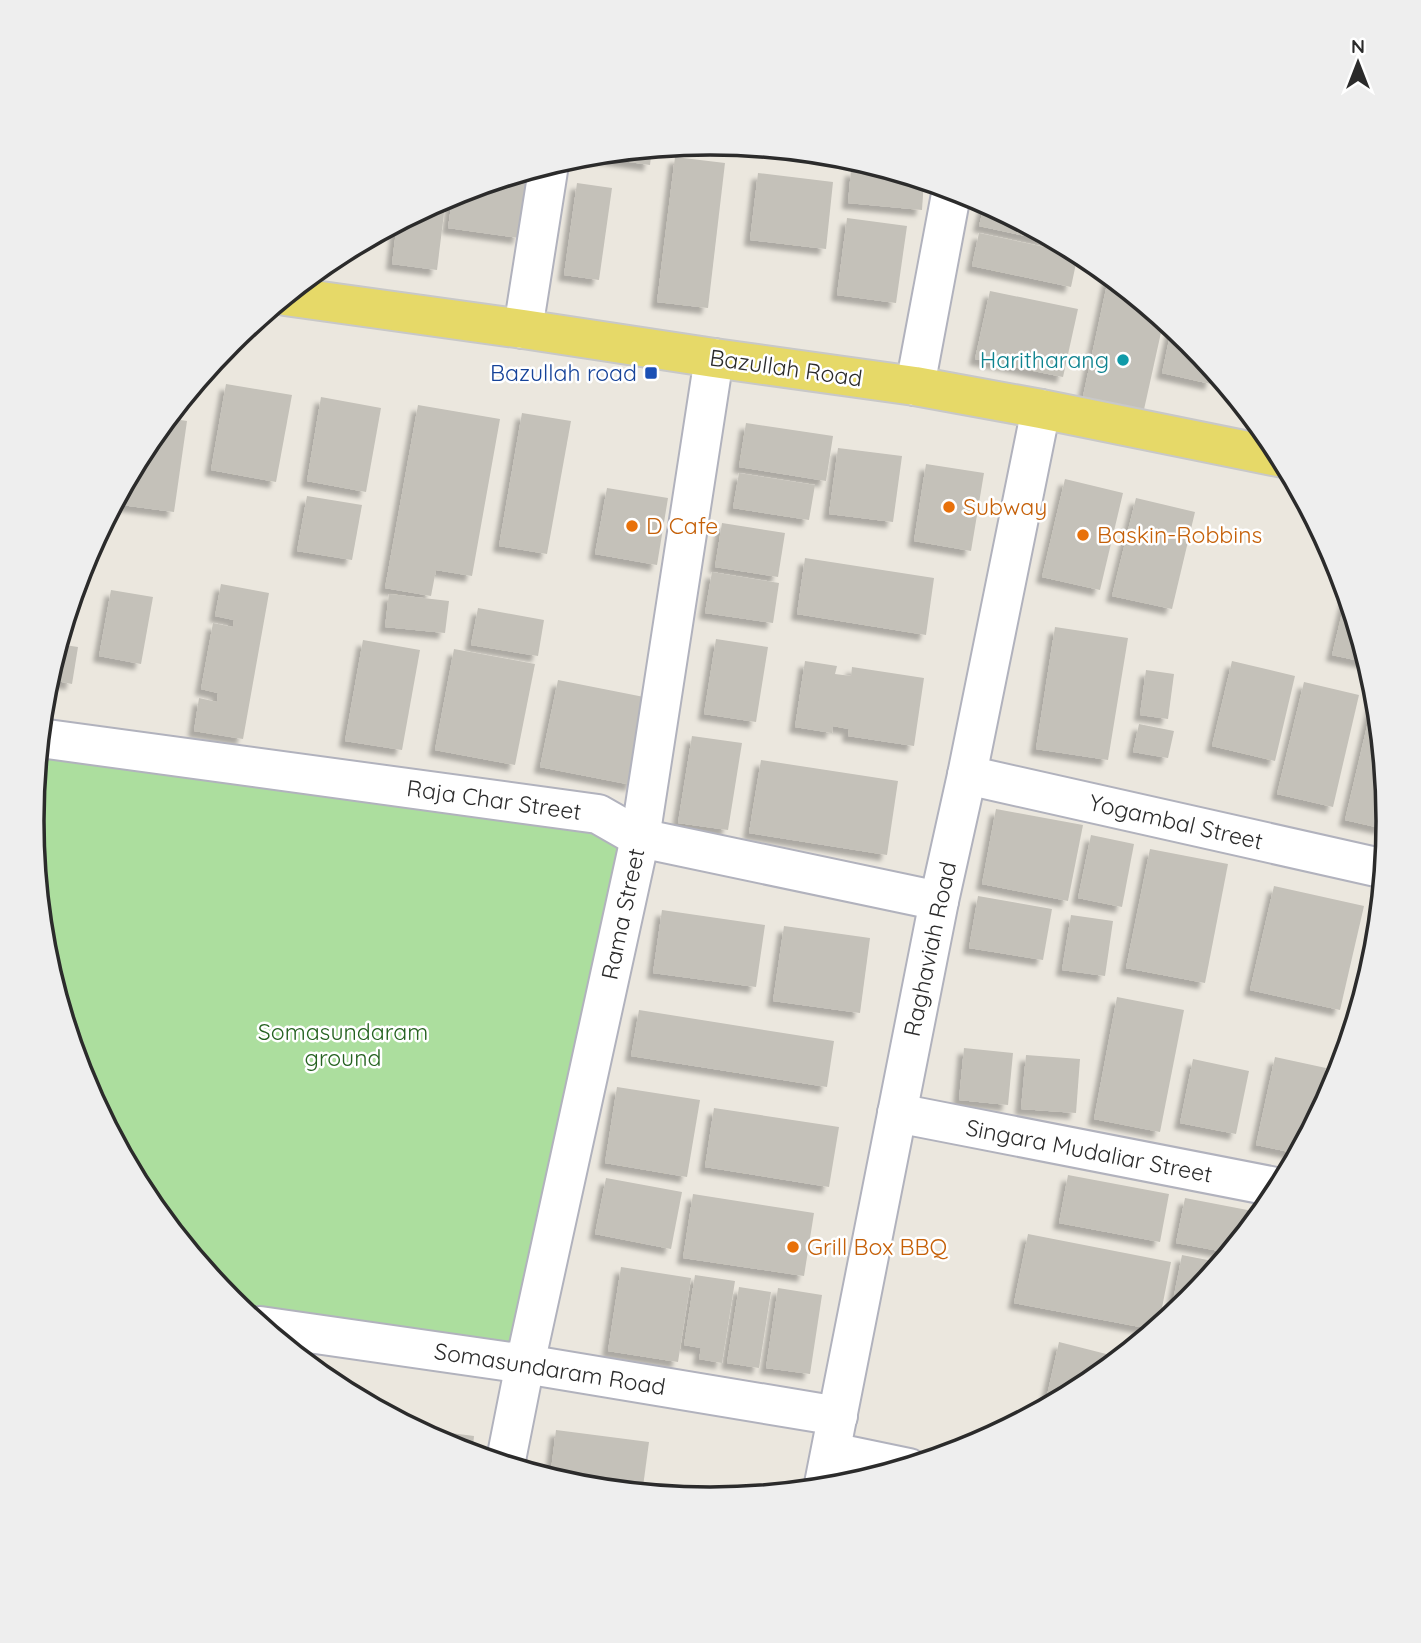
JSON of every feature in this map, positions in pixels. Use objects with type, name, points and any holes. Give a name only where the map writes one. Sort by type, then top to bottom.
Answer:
[{"type":"main road","name":"Bazullah Road","points":[[299,298],[915,386],[1267,455]]},
{"type":"street","points":[[523,329],[547,175]]},
{"type":"street","points":[[915,386],[950,200]]},
{"type":"street","name":"Rama Street","points":[[507,1456],[640,838],[714,358]]},
{"type":"street","name":"Raghaviah Road","points":[[825,1478],[939,901],[1041,409]]},
{"type":"street","name":"Raja Char Street","points":[[49,739],[598,814],[640,838],[939,901]]},
{"type":"street","name":"Yogambal Street","points":[[967,775],[1376,867]]},
{"type":"street","name":"Singara Mudaliar Street","points":[[897,1113],[1269,1186]]},
{"type":"street","name":"Somasundaram Road","points":[[278,1329],[525,1364],[835,1434],[896,1462]]},
{"type":"green space","name":"Somasundaram ground","points":[[47,753],[634,838],[537,1360],[269,1322],[209,1261],[156,1192],[133,1155],[95,1077],[79,1036],[66,994],[49,909],[44,822]]},
{"type":"building","points":[[651,157],[650,165],[620,161]]},
{"type":"building","points":[[675,157],[725,163],[708,308],[657,302]]},
{"type":"building","points":[[851,170],[923,189],[922,210],[848,203]]},
{"type":"building","points":[[758,173],[833,182],[826,249],[750,240]]},
{"type":"building","points":[[527,180],[519,238],[448,228],[451,208]]},
{"type":"building","points":[[577,183],[612,188],[599,280],[564,275]]},
{"type":"building","points":[[444,211],[437,270],[392,264],[396,234]]},
{"type":"building","points":[[982,213],[1030,237],[979,226]]},
{"type":"building","points":[[847,218],[907,226],[896,303],[837,295]]},
{"type":"building","points":[[979,233],[1051,248],[1076,264],[1071,287],[972,266]]},
{"type":"building","name":"Haritharang","points":[[1107,286],[1161,331],[1143,414],[1082,401]]},
{"type":"building","points":[[990,291],[1078,309],[1063,377],[975,359]]},
{"type":"building","points":[[1169,338],[1212,382],[1211,384],[1162,373]]},
{"type":"building","points":[[226,384],[292,395],[276,482],[211,470]]},
{"type":"building","points":[[321,397],[381,408],[366,492],[307,481]]},
{"type":"building","points":[[418,405],[500,419],[472,576],[436,570],[431,596],[385,588]]},
{"type":"building","points":[[522,413],[571,421],[547,554],[499,546]]},
{"type":"building","points":[[179,420],[187,421],[174,512],[124,505],[156,451]]},
{"type":"building","points":[[746,423],[833,436],[826,481],[739,467]]},
{"type":"building","points":[[838,448],[902,456],[893,522],[829,514]]},
{"type":"building","name":"Subway","points":[[926,464],[984,473],[971,551],[914,541]]},
{"type":"building","points":[[739,473],[815,485],[809,520],[733,508]]},
{"type":"building","name":"Baskin-Robbins","points":[[1065,479],[1123,493],[1100,590],[1042,577]]},
{"type":"building","name":"D Cafe","points":[[607,488],[668,498],[657,565],[595,554]]},
{"type":"building","points":[[307,496],[362,505],[352,560],[297,551]]},
{"type":"building","points":[[1136,498],[1195,512],[1172,609],[1112,596]]},
{"type":"building","points":[[722,523],[785,533],[778,577],[715,567]]},
{"type":"building","points":[[805,558],[934,578],[926,635],[797,614]]},
{"type":"building","points":[[712,572],[779,583],[773,623],[705,613]]},
{"type":"building","points":[[221,584],[269,593],[243,739],[194,731],[199,698],[217,702],[218,693],[201,689],[213,623],[233,627],[234,620],[215,616]]},
{"type":"building","points":[[111,590],[153,597],[141,664],[99,656]]},
{"type":"building","points":[[389,594],[449,601],[445,633],[385,627]]},
{"type":"building","points":[[478,608],[544,620],[538,656],[471,645]]},
{"type":"building","points":[[1343,610],[1357,661],[1332,655]]},
{"type":"building","points":[[1055,627],[1128,638],[1108,760],[1036,749]]},
{"type":"building","points":[[716,639],[768,647],[756,722],[704,714]]},
{"type":"building","points":[[363,640],[420,650],[402,750],[345,741]]},
{"type":"building","points":[[67,645],[78,647],[72,684],[59,681]]},
{"type":"building","points":[[454,649],[535,664],[515,765],[435,750]]},
{"type":"building","points":[[805,661],[837,666],[835,674],[851,676],[852,667],[924,678],[914,746],[848,736],[849,729],[833,726],[832,733],[795,727]]},
{"type":"building","points":[[1232,661],[1295,676],[1275,761],[1212,746]]},
{"type":"building","points":[[1146,670],[1174,674],[1168,719],[1140,715]]},
{"type":"building","points":[[558,680],[649,698],[632,785],[540,767]]},
{"type":"building","points":[[1304,682],[1359,695],[1333,807],[1277,794]]},
{"type":"building","points":[[1369,718],[1376,778],[1377,827],[1345,820]]},
{"type":"building","points":[[1139,724],[1174,731],[1168,758],[1133,752]]},
{"type":"building","points":[[692,736],[742,743],[728,830],[678,823]]},
{"type":"building","points":[[761,760],[898,781],[887,855],[749,833]]},
{"type":"building","points":[[996,809],[1083,825],[1068,901],[982,884]]},
{"type":"building","points":[[1091,835],[1134,844],[1122,907],[1078,898]]},
{"type":"building","points":[[1150,849],[1228,864],[1205,983],[1126,968]]},
{"type":"building","points":[[1274,886],[1364,906],[1340,1010],[1250,990]]},
{"type":"building","points":[[978,896],[1052,909],[1043,960],[969,948]]},
{"type":"building","points":[[662,910],[765,925],[756,987],[653,973]]},
{"type":"building","points":[[1071,915],[1113,921],[1105,976],[1062,970]]},
{"type":"building","points":[[784,926],[870,938],[860,1013],[773,1001]]},
{"type":"building","points":[[1117,997],[1184,1010],[1160,1132],[1094,1119]]},
{"type":"building","points":[[639,1010],[834,1041],[827,1087],[631,1056]]},
{"type":"building","points":[[964,1048],[1013,1053],[1008,1105],[959,1100]]},
{"type":"building","points":[[1026,1055],[1080,1059],[1076,1113],[1021,1109]]},
{"type":"building","points":[[1275,1057],[1326,1068],[1322,1086],[1290,1152],[1256,1145]]},
{"type":"building","points":[[1193,1059],[1249,1071],[1236,1134],[1180,1123]]},
{"type":"building","points":[[617,1087],[700,1100],[687,1177],[605,1163]]},
{"type":"building","points":[[714,1108],[839,1127],[829,1187],[705,1167]]},
{"type":"building","points":[[1068,1175],[1169,1194],[1160,1242],[1059,1223]]},
{"type":"building","points":[[606,1178],[682,1192],[671,1249],[595,1234]]},
{"type":"building","points":[[693,1194],[814,1213],[804,1276],[683,1258]]},
{"type":"building","points":[[1185,1198],[1251,1211],[1220,1251],[1176,1243]]},
{"type":"building","points":[[1028,1234],[1171,1262],[1161,1313],[1144,1328],[1014,1303]]},
{"type":"building","points":[[1182,1255],[1212,1261],[1182,1293],[1173,1302]]},
{"type":"building","points":[[621,1267],[691,1278],[678,1362],[608,1351]]},
{"type":"building","points":[[695,1275],[735,1281],[722,1363],[699,1359],[701,1348],[684,1345]]},
{"type":"building","points":[[739,1287],[771,1292],[759,1368],[727,1363]]},
{"type":"building","points":[[778,1288],[822,1295],[810,1374],[766,1368]]},
{"type":"building","points":[[1059,1342],[1110,1355],[1081,1376],[1047,1397]]},
{"type":"building","points":[[556,1430],[649,1442],[643,1485],[551,1469]]},
{"type":"building","points":[[445,1432],[474,1436],[473,1444]]},
{"type":"place","name":"Haritharang","points":[[1123,360]]},
{"type":"place","name":"Bazullah road","points":[[651,373]]},
{"type":"place","name":"Subway","points":[[949,507]]},
{"type":"place","name":"D Cafe","points":[[632,526]]},
{"type":"place","name":"Baskin-Robbins","points":[[1083,535]]},
{"type":"place","name":"Grill Box BBQ","points":[[793,1247]]}]
